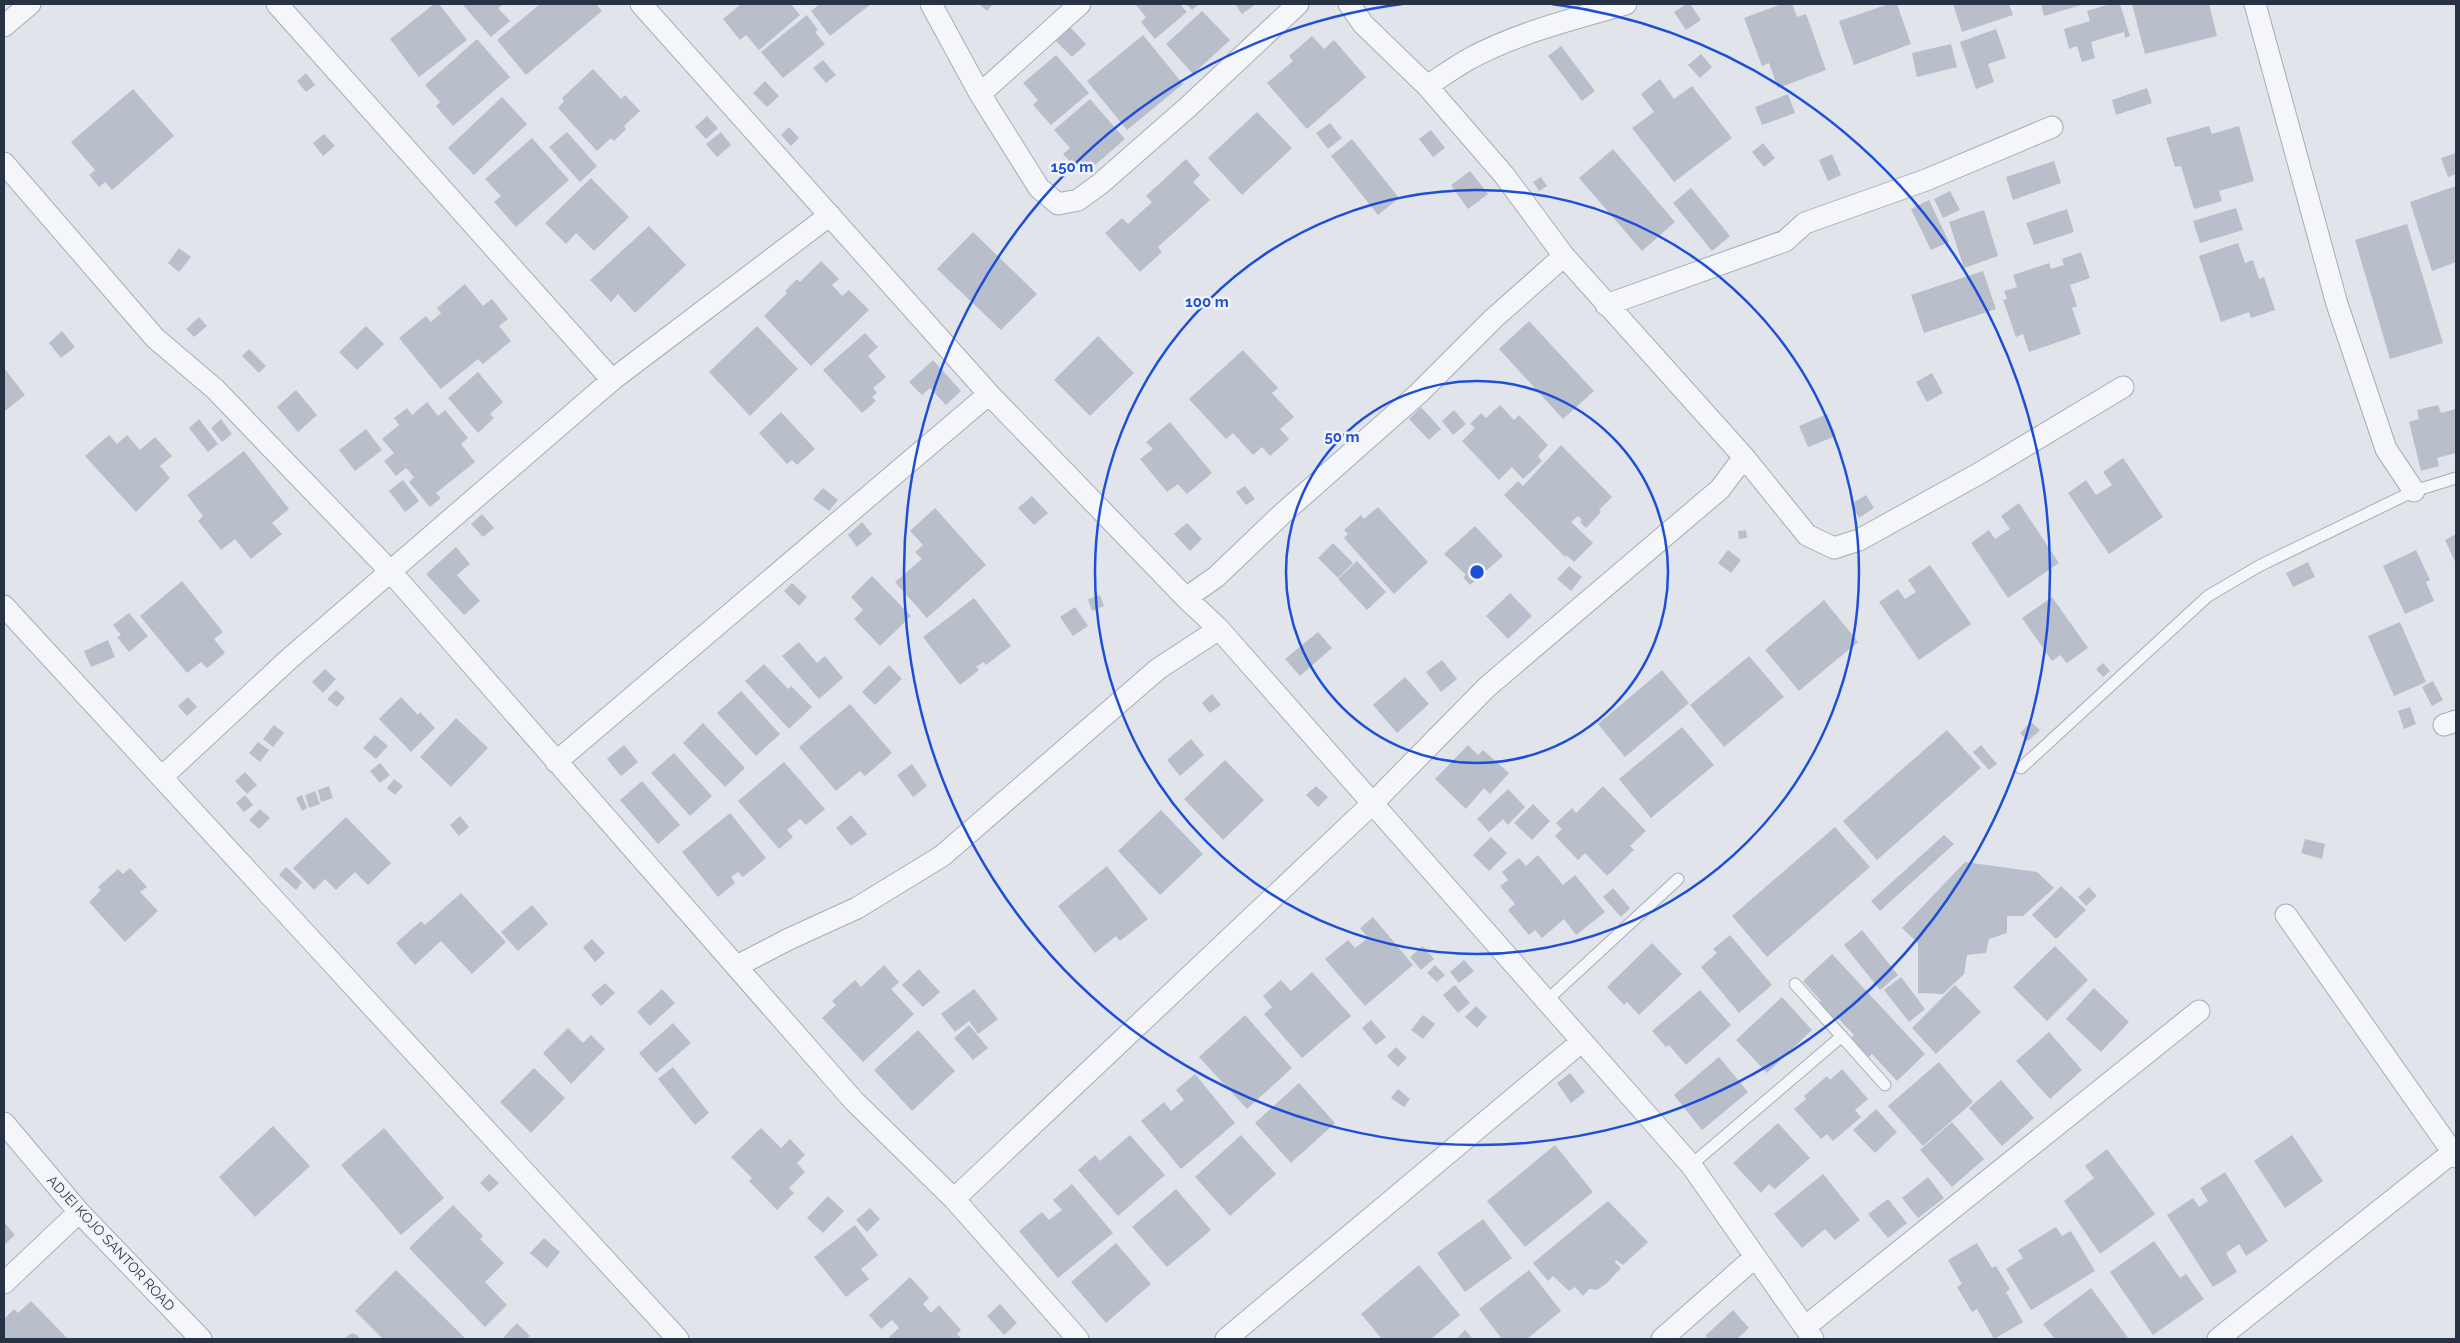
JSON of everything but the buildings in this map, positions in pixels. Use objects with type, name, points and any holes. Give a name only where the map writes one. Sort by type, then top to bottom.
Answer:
[{"type":"street","points":[[4,26],[30,4]]},
{"type":"street","points":[[277,4],[612,380]]},
{"type":"street","points":[[641,4],[989,394],[1186,598],[1219,629],[1691,1165],[1808,1333],[2199,1011]]},
{"type":"street","points":[[931,4],[980,94],[1039,188],[1058,204],[1078,200],[1100,184],[1168,125],[1298,4]]},
{"type":"street","points":[[980,94],[1080,4]]},
{"type":"street","points":[[1349,4],[1363,24],[1427,86],[1504,175],[1564,256],[1744,457],[1807,535],[1834,548],[1859,540],[1980,473],[2123,387]]},
{"type":"street","points":[[1427,86],[1470,59],[1504,43],[1560,23],[1626,4]]},
{"type":"street","points":[[2255,4],[2337,304],[2386,449],[2414,491]]},
{"type":"street","points":[[1606,304],[1785,241],[1805,223],[1926,180],[2052,127]]},
{"type":"street","points":[[4,163],[154,338],[215,388],[391,572],[854,1101],[954,1199],[1078,1339]]},
{"type":"street","points":[[162,778],[289,660],[612,380],[830,214]]},
{"type":"street","points":[[1186,598],[1216,577],[1275,520],[1419,393],[1494,318],[1564,256]]},
{"type":"street","points":[[556,762],[989,394]]},
{"type":"street","points":[[954,1199],[1373,803],[1487,687],[1720,489],[1744,457]]},
{"type":"street","points":[[4,606],[678,1339]]},
{"type":"street","points":[[736,966],[857,908],[942,856],[1158,669],[1219,629]]},
{"type":"street","points":[[2218,1339],[2455,1155],[2286,915]]},
{"type":"street","points":[[1226,1339],[1581,1042]]},
{"type":"street","name":"ADJEI KOJO SANTOR ROAD","points":[[4,1123],[78,1212],[201,1339]]},
{"type":"street","points":[[4,1283],[78,1212]]},
{"type":"street","points":[[1662,1339],[1754,1258]]},
{"type":"lane","points":[[2021,768],[2208,596],[2261,565],[2414,491],[2456,478]]},
{"type":"lane","points":[[1546,1002],[1678,879]]},
{"type":"lane","points":[[1796,984],[1884,1085]]},
{"type":"lane","points":[[1691,1165],[1842,1036]]}]
